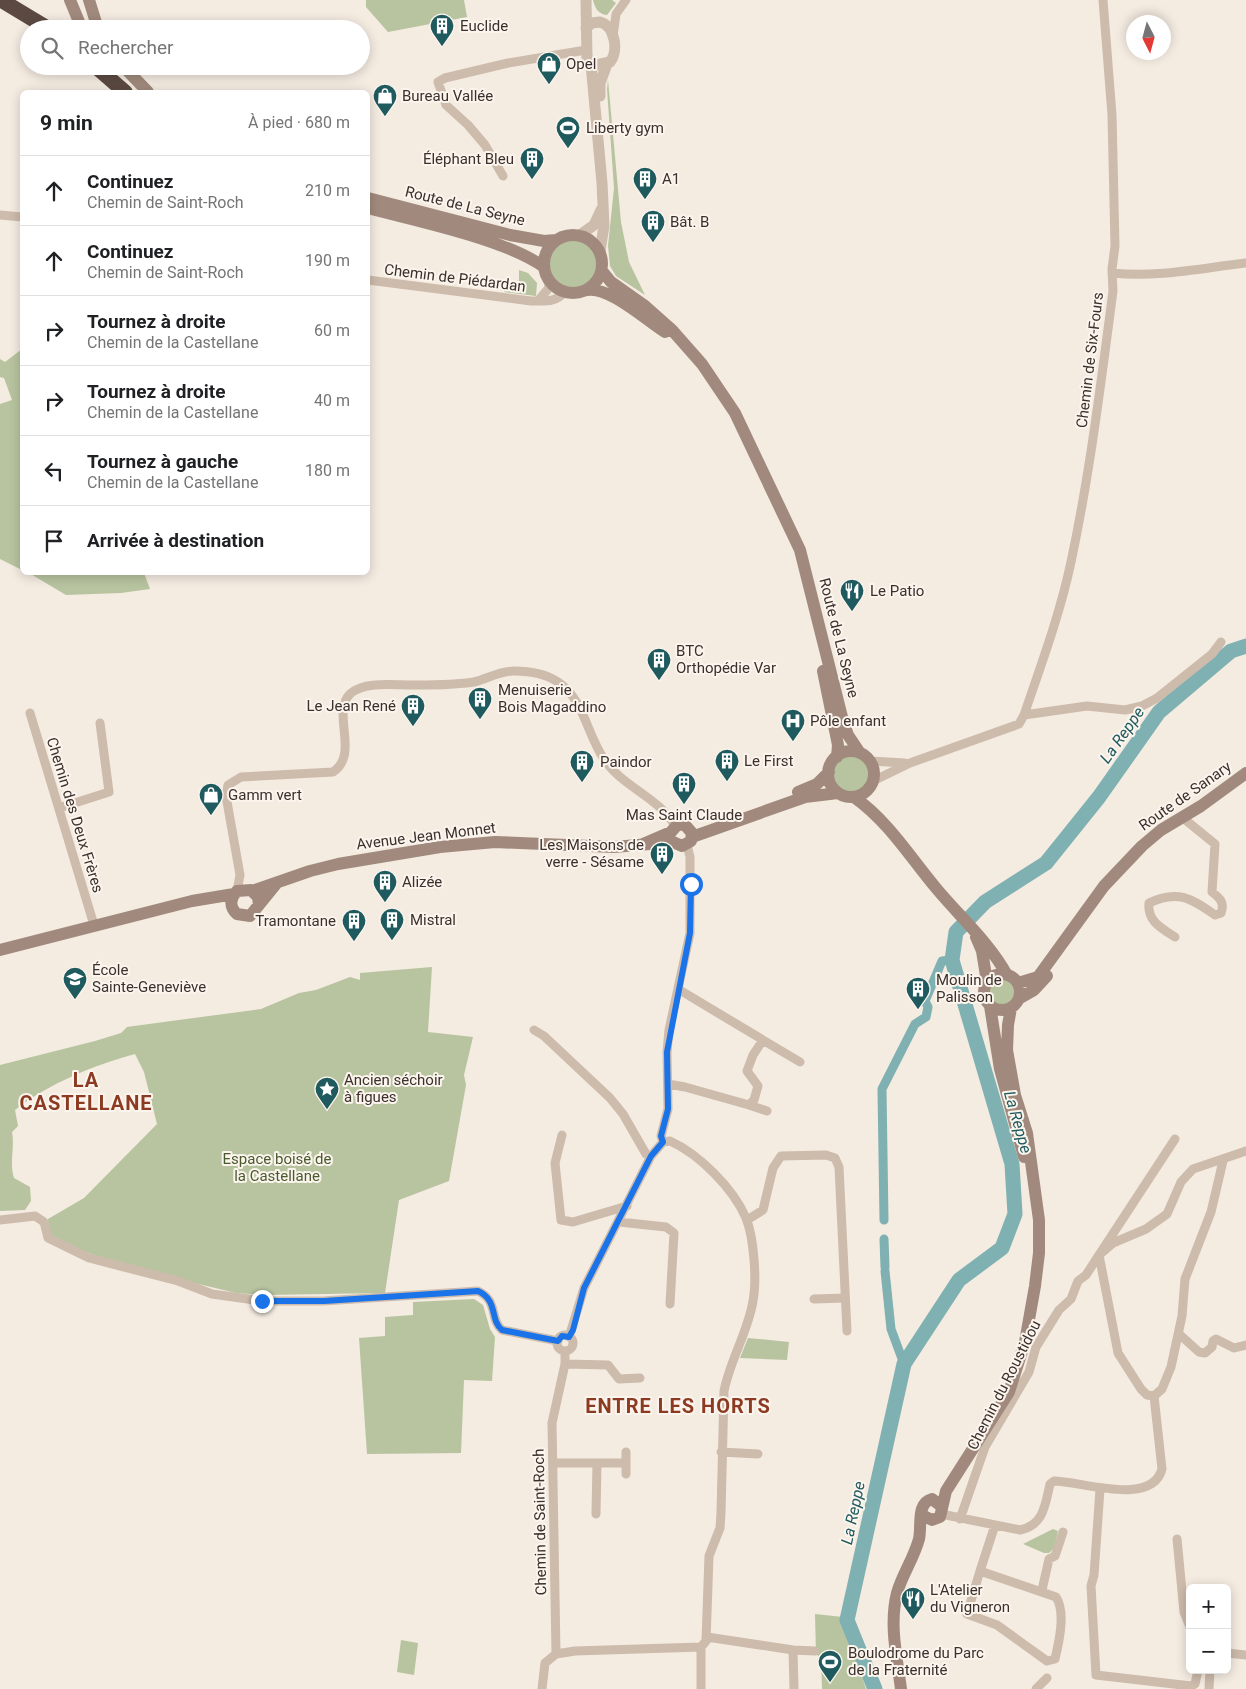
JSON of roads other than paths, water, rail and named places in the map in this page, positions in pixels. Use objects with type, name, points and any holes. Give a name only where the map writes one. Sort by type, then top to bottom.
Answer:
[{"type":"highway","points":[[1,0],[34,20]]},
{"type":"highway","points":[[105,75],[122,90]]},
{"type":"main road","points":[[70,0],[78,20]]},
{"type":"main road","points":[[89,0],[95,20]]},
{"type":"main road","points":[[114,75],[128,90]]},
{"type":"main road","points":[[132,75],[146,90]]},
{"type":"main road","name":"Route de La Seyne","points":[[370,199],[487,230],[544,242],[556,240]]},
{"type":"main road","name":"Route de La Seyne","points":[[370,209],[486,242],[530,259],[544,267]]},
{"type":"main road","points":[[580,235],[592,241],[600,251],[603,261],[602,271],[594,285],[587,290],[572,293],[565,292],[550,281],[544,267],[545,255],[556,240],[563,236],[580,235]]},
{"type":"main road","name":"Route de La Seyne","points":[[602,271],[611,282],[645,306],[672,330],[682,344],[702,364],[735,414],[800,550],[848,735],[860,753]]},
{"type":"main road","name":"Route de La Seyne","points":[[587,290],[594,289],[606,292],[682,344]]},
{"type":"main road","name":"Route de La Seyne","points":[[789,530],[834,722],[838,745],[837,756]]},
{"type":"main road","points":[[881,819],[871,785],[873,768],[870,762],[860,753],[852,751],[837,756],[828,772],[830,784],[838,793],[854,797],[881,819],[956,913],[993,953],[1007,975],[1018,982],[1020,998],[1012,1008],[1007,1038],[1009,1066],[1017,1106],[1027,1133],[1037,1204],[1038,1253],[1029,1318],[1017,1371],[934,1511],[919,1539],[900,1584],[895,1604],[895,1639],[901,1689]]},
{"type":"main road","name":"Avenue Jean Monnet","points":[[673,833],[678,846],[708,823],[809,788],[817,784],[828,772]]},
{"type":"main road","name":"Route de Sanary","points":[[1020,998],[1034,990],[1055,966],[1104,886],[1142,846],[1161,830],[1183,818],[1246,773]]},
{"type":"main road","points":[[854,797],[871,785]]},
{"type":"main road","name":"Avenue Jean Monnet","points":[[689,836],[804,797],[838,793]]},
{"type":"main road","name":"Avenue Jean Monnet","points":[[251,890],[276,884],[310,870],[458,845],[495,842],[607,847],[643,844],[673,833],[682,824],[689,836]]},
{"type":"main road","name":"Avenue Jean Monnet","points":[[259,906],[276,884]]},
{"type":"main road","points":[[0,950],[94,925],[204,899],[251,890],[258,897],[259,906],[254,913],[246,917],[237,914],[232,907],[204,899]]},
{"type":"main road","points":[[232,907],[236,893]]},
{"type":"main road","name":"Route de Sanary","points":[[1018,982],[1038,977],[1086,914]]},
{"type":"main road","points":[[975,933],[982,951],[987,982]]},
{"type":"main road","points":[[1007,975],[996,975],[987,982],[983,992],[990,1006],[1000,1069],[1037,1204]]},
{"type":"main road","points":[[990,1006],[1000,1011],[1012,1008]]},
{"type":"street","points":[[586,28],[592,23],[603,23],[616,14],[626,0]]},
{"type":"street","name":"Chemin de Six-Fours","points":[[1023,718],[1050,637],[1072,556],[1092,446],[1113,291],[1112,273],[1115,246],[1112,122],[1103,0]]},
{"type":"street","points":[[586,3],[613,36]]},
{"type":"street","points":[[586,3],[586,50],[587,58],[591,64],[603,203],[604,226],[600,251]]},
{"type":"street","points":[[600,151],[600,83],[607,64],[614,57],[613,36],[616,14]]},
{"type":"street","points":[[503,176],[485,145],[468,125],[446,105],[438,82],[445,78],[508,63],[586,50]]},
{"type":"street","points":[[591,64],[601,66],[607,64]]},
{"type":"street","points":[[580,235],[594,225],[600,217],[603,203]]},
{"type":"street","points":[[0,215],[20,217]]},
{"type":"street","points":[[1112,273],[1132,276],[1246,263]]},
{"type":"street","name":"Chemin de Piédardan","points":[[370,280],[548,302],[560,298],[565,292]]},
{"type":"street","points":[[538,301],[548,289],[550,281]]},
{"type":"street","points":[[871,785],[910,763],[1012,727],[1023,718],[1087,706],[1125,710],[1142,706],[1157,698],[1212,654],[1221,642]]},
{"type":"street","points":[[236,893],[240,875],[226,796],[228,785],[241,777],[333,772],[341,766],[345,756],[344,706],[350,695],[361,687],[474,682],[494,674],[513,671],[532,672],[557,681],[572,695],[603,758],[618,778],[667,813],[673,833]]},
{"type":"street","name":"Chemin des Deux Frères","points":[[30,713],[94,925]]},
{"type":"street","points":[[59,808],[109,792],[100,723]]},
{"type":"street","points":[[870,762],[886,764],[910,763]]},
{"type":"street","points":[[1174,937],[1152,920],[1148,910],[1149,903],[1157,899],[1188,897],[1215,915],[1221,913],[1223,907],[1221,899],[1212,892],[1214,844],[1183,818]]},
{"type":"street","points":[[569,1337],[573,1330],[584,1288],[651,1156],[665,1138],[668,1084],[667,1052],[690,933],[689,836]]},
{"type":"street","points":[[240,875],[251,890]]},
{"type":"street","points":[[678,989],[800,1062]]},
{"type":"street","points":[[534,1030],[544,1036],[610,1098],[623,1114],[646,1154],[651,1156]]},
{"type":"street","points":[[750,1105],[754,1100],[758,1086],[748,1071],[753,1055],[763,1040]]},
{"type":"street","points":[[668,1084],[685,1087],[767,1111]]},
{"type":"street","points":[[562,1135],[555,1163],[561,1220],[573,1222],[627,1206]]},
{"type":"street","points":[[665,1138],[695,1155],[709,1167],[747,1220],[755,1273],[753,1302],[726,1378],[721,1452],[722,1513],[720,1528],[709,1556],[707,1637],[701,1647],[701,1689]]},
{"type":"street","points":[[1175,1138],[1099,1255],[1118,1353],[1141,1389],[1147,1395],[1154,1396],[1162,1389],[1171,1367],[1182,1316],[1185,1279],[1211,1212],[1223,1161]]},
{"type":"street","name":"Chemin du Roustidou","points":[[960,1519],[985,1447],[1028,1372],[1036,1347],[1059,1310],[1071,1299],[1078,1281],[1086,1275],[1099,1255],[1121,1238],[1146,1229],[1168,1214],[1181,1182],[1193,1169],[1223,1161],[1246,1151]]},
{"type":"street","points":[[747,1220],[763,1210],[773,1168],[781,1156],[826,1155],[835,1158],[839,1167],[847,1331]]},
{"type":"street","points":[[0,1220],[35,1216],[44,1222],[48,1238],[89,1258],[178,1281],[212,1294],[262,1301],[324,1301],[478,1291],[484,1294],[494,1306],[498,1326],[502,1330],[558,1341]]},
{"type":"street","points":[[619,1222],[666,1227],[674,1234],[670,1304]]},
{"type":"street","points":[[814,1299],[846,1298]]},
{"type":"street","points":[[1179,1334],[1199,1352],[1205,1353],[1212,1347],[1212,1341],[1216,1339],[1234,1348],[1246,1345]]},
{"type":"street","points":[[558,1341],[562,1336],[569,1337]]},
{"type":"street","points":[[558,1341],[560,1349],[564,1351],[569,1350],[573,1344],[569,1337]]},
{"type":"street","name":"Chemin de Saint-Roch","points":[[556,1654],[553,1412],[565,1364],[564,1351]]},
{"type":"street","points":[[565,1364],[608,1365],[619,1379],[640,1378]]},
{"type":"street","points":[[934,1511],[960,1519],[1020,1530],[1030,1528],[1043,1514],[1050,1484],[1054,1480],[1100,1489],[1154,1485],[1160,1478],[1162,1469],[1154,1396]]},
{"type":"street","points":[[626,1452],[626,1474]]},
{"type":"street","points":[[721,1452],[758,1454]]},
{"type":"street","points":[[553,1463],[626,1463]]},
{"type":"street","points":[[596,1514],[597,1463]]},
{"type":"street","points":[[1100,1489],[1094,1575],[1091,1586],[1096,1675],[1191,1686],[1195,1684],[1197,1674]]},
{"type":"street","points":[[980,1571],[1056,1596],[1060,1603],[1055,1660],[1052,1662],[1047,1661],[997,1625],[966,1614],[980,1571],[995,1525]]},
{"type":"street","points":[[1042,1590],[1049,1559],[1057,1552],[1063,1532]]},
{"type":"street","points":[[1177,1540],[1186,1617]]},
{"type":"street","points":[[707,1637],[793,1650],[815,1650]]},
{"type":"street","points":[[542,1689],[545,1663],[556,1654],[611,1648],[701,1647]]},
{"type":"street","points":[[793,1650],[794,1689]]},
{"type":"street","points":[[1231,1653],[1246,1655]]},
{"type":"street","points":[[1209,1689],[1210,1674]]},
{"type":"street","points":[[1036,1689],[1047,1678]]},
{"type":"waterway","name":"La Reppe","points":[[875,1689],[847,1620],[904,1364],[959,1280],[1002,1248],[1015,1214],[1012,1164],[952,960],[956,932],[985,902],[1046,863],[1099,797],[1159,712],[1231,651],[1246,646]]},
{"type":"waterway","points":[[884,1220],[882,1089],[915,1024],[926,1017],[928,1007],[925,1001],[942,961],[952,960]]},
{"type":"waterway","points":[[884,1239],[885,1267]]},
{"type":"waterway","points":[[885,1271],[891,1329],[904,1364]]},
{"type":"place","name":"Euclide","points":[[442,47]]},
{"type":"place","name":"Opel","points":[[549,85]]},
{"type":"place","name":"Bureau Vallée","points":[[385,117]]},
{"type":"place","name":"Liberty gym","points":[[568,149]]},
{"type":"place","name":"Éléphant Bleu","points":[[532,180]]},
{"type":"place","name":"A1","points":[[645,200]]},
{"type":"place","name":"Bât. B","points":[[653,243]]},
{"type":"place","name":"Le Patio","points":[[852,612]]},
{"type":"place","name":"BTC Orthopédie Var","points":[[659,681]]},
{"type":"place","name":"Menuiserie Bois Magaddino","points":[[480,720]]},
{"type":"place","name":"Le Jean René","points":[[413,727]]},
{"type":"place","name":"Pôle enfant","points":[[793,742]]},
{"type":"place","name":"Le First","points":[[727,782]]},
{"type":"place","name":"Paindor","points":[[582,783]]},
{"type":"place","name":"Mas Saint Claude","points":[[684,805]]},
{"type":"place","name":"Gamm vert","points":[[211,816]]},
{"type":"place","name":"Les Maisons de verre - Sésame","points":[[662,875]]},
{"type":"place","name":"Alizée","points":[[385,903]]},
{"type":"place","name":"Mistral","points":[[392,941]]},
{"type":"place","name":"Tramontane","points":[[354,942]]},
{"type":"place","name":"École Sainte-Geneviève","points":[[75,1000]]},
{"type":"place","name":"Moulin de Palisson","points":[[918,1010]]},
{"type":"place","name":"Ancien séchoir à figues","points":[[327,1110]]},
{"type":"place","name":"L'Atelier du Vigneron","points":[[913,1620]]},
{"type":"place","name":"Boulodrome du Parc de la Fraternité","points":[[830,1683]]},
{"type":"district","name":"LA CASTELLANE","points":[[86,1092]]},
{"type":"district","name":"ENTRE LES HORTS","points":[[678,1406]]},
{"type":"park label","name":"Espace boisé de la Castellane","points":[[277,1168]]}]
